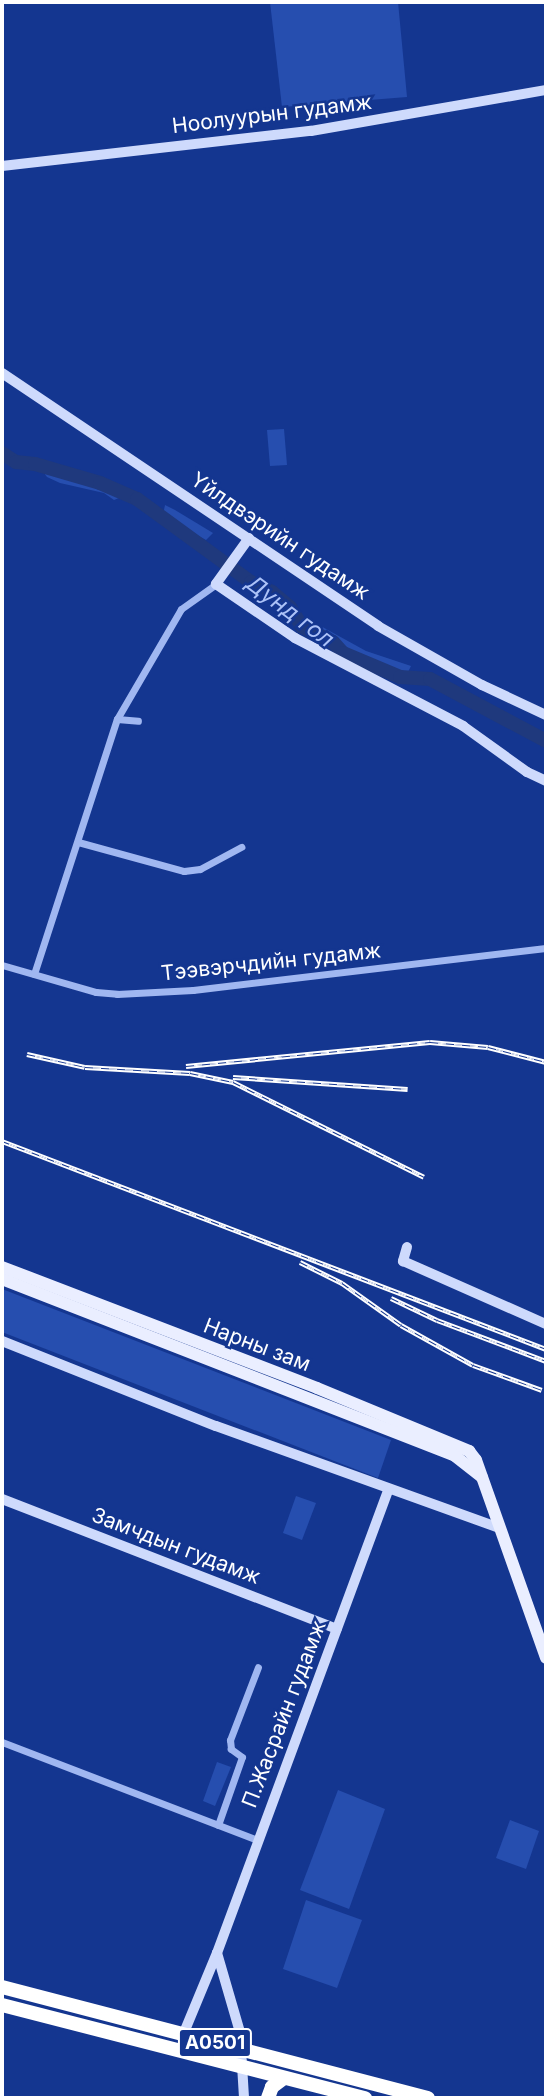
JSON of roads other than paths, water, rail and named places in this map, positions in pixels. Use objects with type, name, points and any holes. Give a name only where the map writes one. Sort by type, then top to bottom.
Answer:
[{"type":"highway","name":"A0501","points":[[2,1987],[428,2098]]},
{"type":"highway","name":"A0501","points":[[2,2005],[365,2098]]},
{"type":"highway","points":[[268,2098],[272,2087],[284,2078]]},
{"type":"main road","name":"Нарны зам","points":[[2,1267],[459,1445],[476,1460],[546,1658]]},
{"type":"main road","name":"Нарны зам","points":[[2,1279],[455,1456],[482,1477]]},
{"type":"street","name":"Ноолуурын гудамж","points":[[2,166],[311,131],[546,89]]},
{"type":"street","name":"Yйлдвэрийн гудамж","points":[[2,373],[246,542],[378,626],[482,685],[546,715]]},
{"type":"street","points":[[34,974],[117,719],[181,609],[218,581],[246,542]]},
{"type":"street","points":[[218,581],[295,638],[463,726],[527,772],[546,781]]},
{"type":"street","points":[[117,719],[138,721]]},
{"type":"street","points":[[78,842],[184,871],[200,869],[241,848]]},
{"type":"street","name":"Тээвэрчдийн гудамж","points":[[2,965],[96,992],[117,994],[193,989],[546,948]]},
{"type":"street","points":[[407,1247],[403,1261],[546,1324]]},
{"type":"street","points":[[2,1341],[216,1426],[500,1528]]},
{"type":"street","name":"П.Жасрайн гудамж","points":[[183,2035],[217,1953],[389,1489]]},
{"type":"street","name":"Замчдын гудамж","points":[[2,1499],[337,1629]]},
{"type":"street","points":[[218,1825],[242,1757],[231,1749],[230,1740],[258,1667]]},
{"type":"street","points":[[2,1742],[257,1840]]},
{"type":"street","points":[[217,1953],[243,2050],[244,2098]]},
{"type":"waterway","name":"Дунд гол","points":[[2,453],[16,462],[35,464],[100,483],[137,499],[251,582],[272,592],[290,607],[302,627],[333,642],[343,653],[400,677],[430,679],[546,741]]},
{"type":"railway","points":[[186,1066],[430,1042],[488,1047],[546,1062]]},
{"type":"railway","points":[[27,1054],[85,1067],[190,1073],[233,1082],[424,1177]]},
{"type":"railway","points":[[233,1077],[408,1089]]},
{"type":"railway","points":[[2,1141],[546,1349]]},
{"type":"railway","points":[[300,1262],[342,1283],[401,1325],[473,1365],[542,1390]]},
{"type":"railway","points":[[391,1298],[437,1320],[546,1361]]}]
